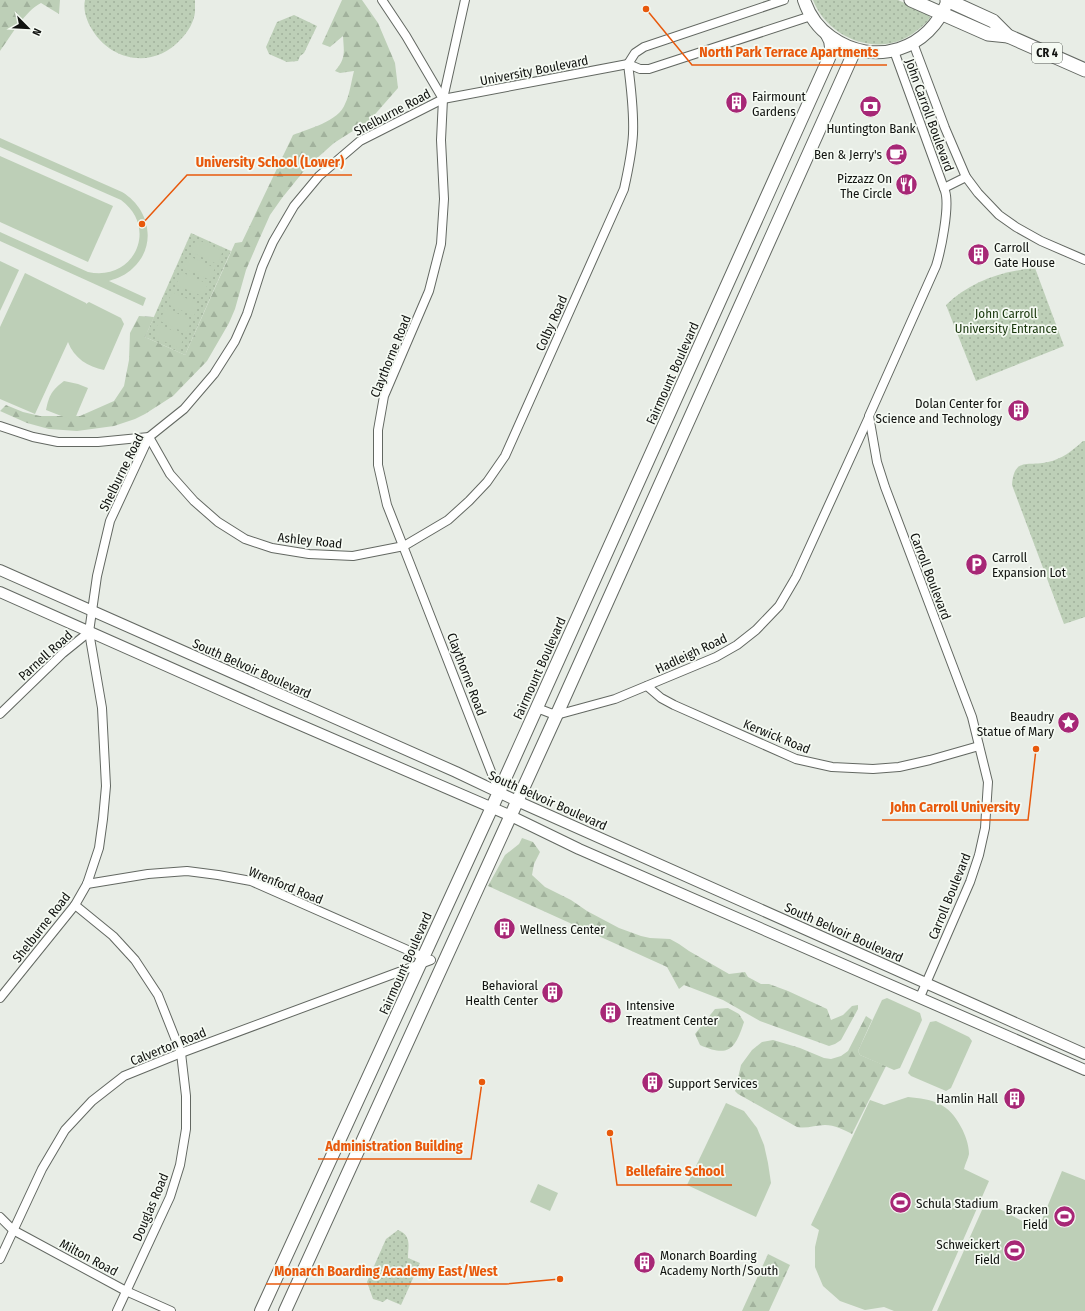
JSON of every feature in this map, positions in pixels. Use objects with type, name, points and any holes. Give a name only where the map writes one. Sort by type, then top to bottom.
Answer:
[{"type":"main road","points":[[804,0],[811,16],[828,35],[840,43],[856,50],[875,52],[894,50],[922,38],[931,30],[942,14],[948,0]]},
{"type":"main road","name":"CR 4","points":[[911,0],[988,34],[1008,36],[1085,70]]},
{"type":"main road","name":"CR 4","points":[[948,0],[993,21],[1008,36]]},
{"type":"main road","name":"Fairmount Boulevard","points":[[286,1311],[351,1165],[429,962],[491,808],[829,58],[831,45],[828,35]]},
{"type":"main road","name":"Fairmount Boulevard","points":[[261,1311],[333,1156],[429,962],[510,816],[856,50]]},
{"type":"main road","points":[[333,1156],[351,1165]]},
{"type":"street","points":[[382,0],[406,36],[443,99]]},
{"type":"street","name":"Shelburne Road","points":[[0,998],[75,905],[87,884],[99,848],[104,819],[106,786],[102,708],[89,632],[97,576],[110,521],[149,437],[184,409],[214,374],[235,342],[247,314],[262,267],[273,242],[294,206],[319,176],[360,141],[443,99],[465,0]]},
{"type":"street","points":[[628,64],[634,53],[644,46],[784,0]]},
{"type":"street","name":"University Boulevard","points":[[443,99],[628,64],[643,69],[652,68],[811,16]]},
{"type":"street","name":"John Carroll Boulevard","points":[[913,43],[966,177],[983,199],[1011,224],[1041,241],[1085,260]]},
{"type":"street","name":"John Carroll Boulevard","points":[[894,50],[944,188]]},
{"type":"street","name":"Colby Road","points":[[404,546],[448,520],[487,482],[505,456],[624,189],[630,163],[633,136],[633,107],[628,64]]},
{"type":"street","name":"Claythorne Road","points":[[443,99],[441,140],[444,199],[441,244],[429,291],[384,396],[378,430],[378,465],[387,505],[499,792]]},
{"type":"street","points":[[869,416],[936,266],[944,230],[947,198],[944,188],[966,177]]},
{"type":"street","name":"Hadleigh Road","points":[[537,708],[550,713],[563,714],[615,699],[716,657],[751,634],[772,614],[800,571],[869,416]]},
{"type":"street","name":"Carroll Boulevard","points":[[869,416],[877,462],[885,487],[972,717],[988,782],[985,828],[980,855],[970,882],[920,997]]},
{"type":"street","points":[[0,426],[33,437],[58,442],[98,442],[149,437]]},
{"type":"street","name":"Ashley Road","points":[[149,437],[170,474],[194,501],[218,522],[245,539],[272,548],[309,554],[353,556],[404,546]]},
{"type":"street","name":"South Belvoir Boulevard","points":[[0,570],[456,772],[517,801],[1085,1054]]},
{"type":"street","points":[[0,592],[510,816],[579,849],[1085,1070]]},
{"type":"street","name":"Parnell Road","points":[[0,714],[63,653],[89,632]]},
{"type":"street","name":"Kerwick Road","points":[[647,686],[661,698],[674,705],[796,759],[818,764],[860,768],[899,767],[979,746]]},
{"type":"street","name":"Wrenford Road","points":[[87,884],[148,874],[187,871],[218,874],[251,881],[429,962]]},
{"type":"street","name":"Douglas Road","points":[[75,905],[113,936],[135,960],[158,995],[181,1053],[186,1096],[186,1129],[180,1165],[170,1197],[117,1311]]},
{"type":"street","name":"Calverton Road","points":[[0,1259],[42,1169],[65,1130],[92,1101],[124,1076],[181,1053],[429,962]]},
{"type":"street","name":"Milton Road","points":[[0,1217],[14,1230],[126,1290],[171,1311]]},
{"type":"green space","points":[[0,0],[60,0],[59,14],[41,3],[29,12],[0,51]]},
{"type":"green space","points":[[85,0],[195,0],[195,12],[188,30],[170,49],[158,55],[145,58],[132,58],[108,48],[98,38],[87,20],[84,3]]},
{"type":"green space","points":[[342,0],[362,0],[378,23],[395,63],[398,88],[370,120],[334,143],[307,167],[270,215],[246,270],[235,309],[229,323],[207,361],[173,396],[145,414],[114,426],[77,431],[49,429],[27,423],[0,411],[6,405],[23,412],[40,416],[80,416],[114,401],[124,386],[129,360],[130,333],[139,316],[154,317],[145,337],[185,355],[235,243],[242,242],[293,135],[330,120],[342,110],[347,100],[354,71],[340,73],[335,71],[344,55],[343,36],[330,47],[322,44]]},
{"type":"green space","points":[[813,0],[898,0],[929,14],[930,18],[915,32],[901,40],[886,44],[871,44],[856,41],[830,25],[820,14]]},
{"type":"green space","points":[[294,15],[317,26],[304,53],[300,56],[298,61],[287,62],[269,54],[266,47],[277,22]]},
{"type":"green space","points":[[0,138],[122,192],[139,207],[147,227],[148,238],[146,249],[141,259],[133,268],[122,276],[109,281],[146,298],[143,306],[0,241],[0,232],[88,272],[104,273],[118,269],[129,261],[136,250],[139,238],[138,224],[132,212],[121,200],[0,147]]},
{"type":"green space","points":[[0,156],[113,206],[88,262],[0,222]]},
{"type":"green space","points":[[191,233],[231,251],[185,355],[145,337]]},
{"type":"green space","points":[[196,239],[223,251],[217,264],[191,252]]},
{"type":"green space","points":[[189,256],[215,268],[210,280],[183,268]]},
{"type":"green space","points":[[0,261],[19,270],[0,311]]},
{"type":"green space","name":"John Carroll University Entrance","points":[[1035,268],[1064,346],[976,381],[946,305],[965,290],[987,279],[1011,272]]},
{"type":"green space","points":[[181,272],[208,284],[202,296],[176,285]]},
{"type":"green space","points":[[25,273],[86,304],[89,302],[121,318],[124,324],[104,370],[92,367],[82,361],[74,353],[68,342],[35,414],[0,399],[0,327]]},
{"type":"green space","points":[[172,292],[199,304],[194,316],[167,304]]},
{"type":"green space","points":[[165,308],[192,320],[186,333],[160,321]]},
{"type":"green space","points":[[158,324],[185,336],[179,348],[152,336]]},
{"type":"green space","points":[[64,381],[88,388],[74,421],[46,410],[48,400],[52,393]]},
{"type":"green space","points":[[1085,441],[1085,617],[1064,624],[1012,485],[1013,476],[1019,466],[1058,459]]},
{"type":"green space","points":[[522,838],[533,842],[540,852],[534,864],[532,875],[545,887],[571,900],[587,911],[619,928],[650,938],[670,939],[729,974],[745,972],[748,977],[761,984],[769,984],[788,991],[827,1009],[831,1020],[843,1015],[852,1006],[858,1005],[858,1009],[841,1040],[829,1046],[760,1021],[723,1000],[684,985],[679,989],[667,967],[488,886],[505,855],[519,844]]},
{"type":"green space","points":[[887,998],[920,1013],[922,1020],[900,1068],[894,1070],[860,1055],[858,1051],[882,1000]]},
{"type":"green space","points":[[728,1008],[739,1014],[744,1022],[734,1045],[724,1051],[718,1051],[700,1045],[695,1034],[715,1009]]},
{"type":"green space","points":[[866,1016],[872,1020],[858,1051],[860,1055],[886,1066],[852,1134],[828,1125],[804,1128],[797,1127],[735,1091],[741,1065],[752,1050],[762,1042],[773,1040],[800,1048],[824,1058],[831,1059],[841,1056],[848,1051]]},
{"type":"green space","points":[[936,1021],[969,1037],[972,1041],[951,1088],[946,1091],[911,1076],[908,1073],[930,1022]]},
{"type":"green space","name":"Schula Stadium","points":[[908,1097],[932,1101],[945,1107],[951,1112],[961,1127],[968,1143],[969,1154],[964,1169],[989,1181],[932,1311],[894,1311],[884,1307],[865,1310],[840,1301],[823,1286],[815,1267],[815,1247],[819,1230],[811,1225],[870,1100],[884,1105]]},
{"type":"green space","points":[[726,1103],[744,1111],[757,1128],[764,1145],[771,1183],[756,1217],[687,1185]]},
{"type":"green space","name":"Schweickert Field","points":[[1062,1171],[1085,1180],[1085,1311],[937,1311],[982,1210],[992,1205],[1041,1231],[1041,1222]]},
{"type":"green space","points":[[538,1184],[558,1193],[550,1211],[530,1202]]},
{"type":"green space","points":[[398,1230],[407,1238],[409,1245],[408,1258],[420,1263],[401,1305],[387,1299],[383,1302],[373,1299],[367,1282],[386,1239]]},
{"type":"green space","points":[[768,1254],[790,1265],[769,1311],[742,1311]]},
{"type":"place","name":"North Park Terrace Apartments","points":[[646,9]]},
{"type":"place","name":"Fairmount Gardens","points":[[736,103]]},
{"type":"place","name":"Huntington Bank","points":[[871,106]]},
{"type":"place","name":"Ben & Jerry's","points":[[897,154]]},
{"type":"place","name":"Pizzazz On The Circle","points":[[907,185]]},
{"type":"place","name":"University School (Lower)","points":[[142,224]]},
{"type":"place","name":"Carroll Gate House","points":[[978,254]]},
{"type":"place","name":"Dolan Center for Science and Technology","points":[[1018,410]]},
{"type":"place","name":"Carroll Expansion Lot","points":[[976,564]]},
{"type":"place","name":"Beaudry Statue of Mary","points":[[1069,723]]},
{"type":"place","name":"John Carroll University","points":[[1036,749]]},
{"type":"place","name":"Wellness Center","points":[[505,929]]},
{"type":"place","name":"Behavioral Health Center","points":[[553,992]]},
{"type":"place","name":"Intensive Treatment Center","points":[[611,1012]]},
{"type":"place","name":"Administration Building","points":[[482,1082]]},
{"type":"place","name":"Support Services","points":[[652,1083]]},
{"type":"place","name":"Hamlin Hall","points":[[1014,1098]]},
{"type":"place","name":"Bellefaire School","points":[[610,1133]]},
{"type":"place","name":"Schula Stadium","points":[[900,1203]]},
{"type":"place","name":"Bracken Field","points":[[1064,1216]]},
{"type":"place","name":"Schweickert Field","points":[[1015,1251]]},
{"type":"place","name":"Monarch Boarding Academy North/South","points":[[644,1262]]},
{"type":"place","name":"Monarch Boarding Academy East/West","points":[[560,1279]]}]
